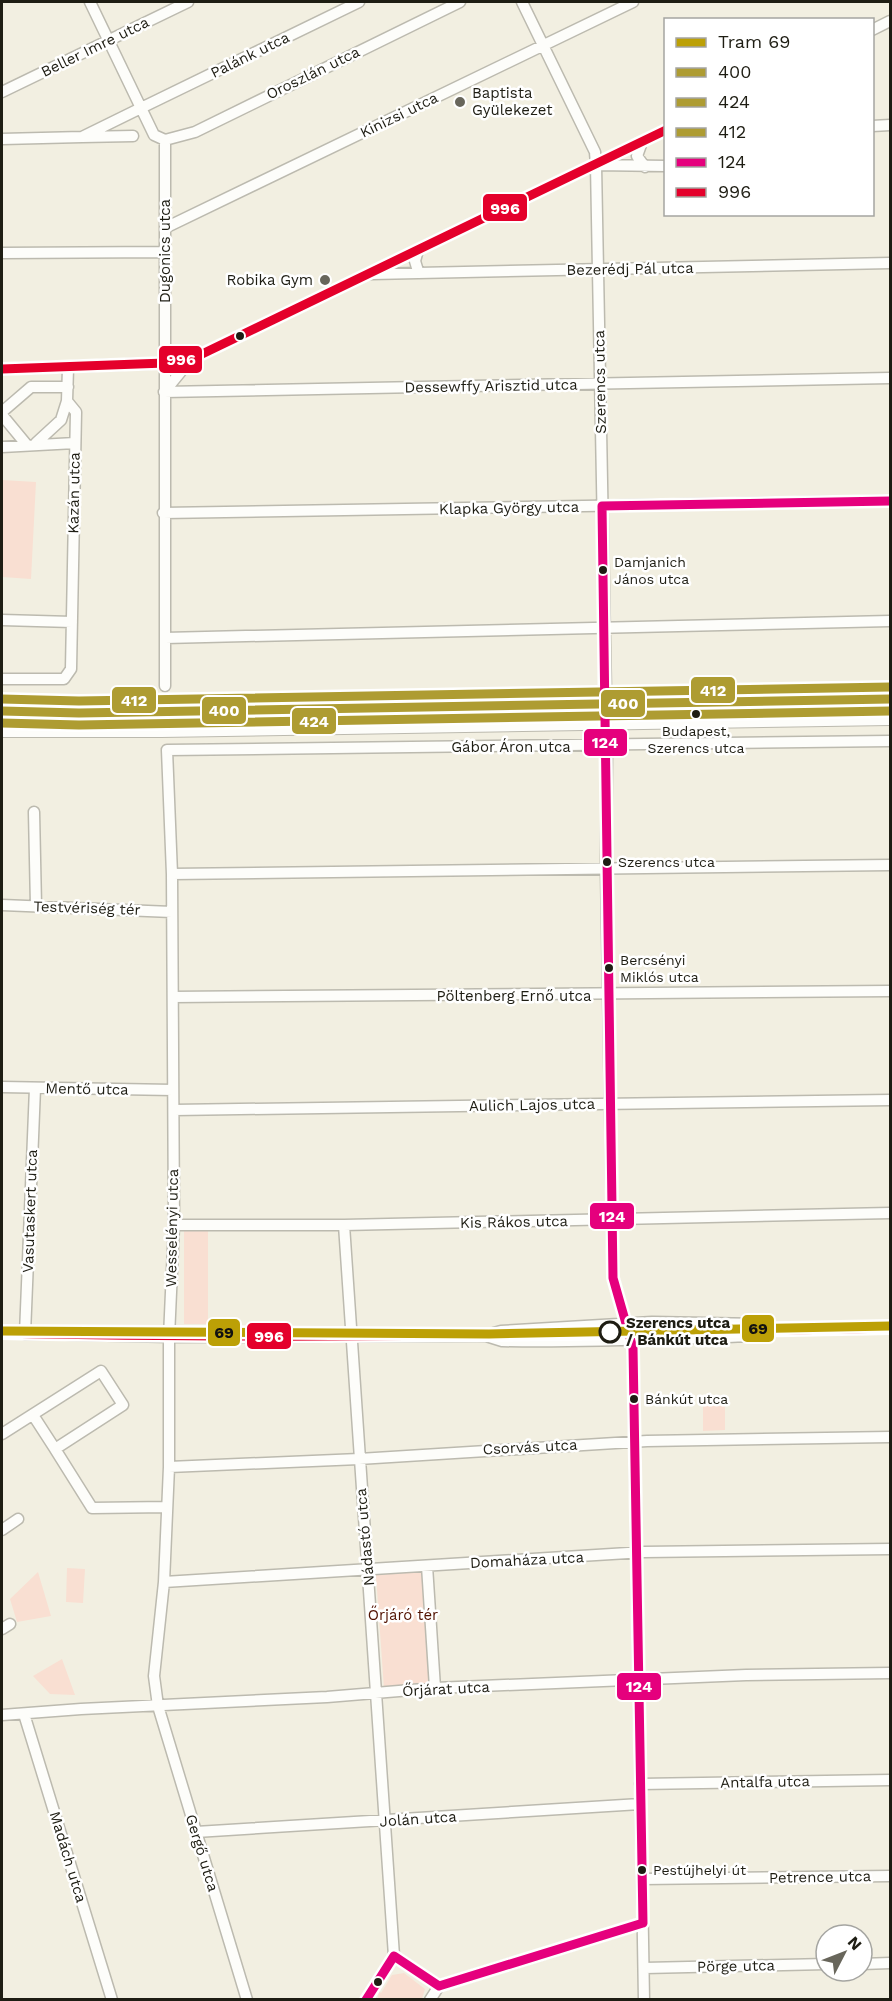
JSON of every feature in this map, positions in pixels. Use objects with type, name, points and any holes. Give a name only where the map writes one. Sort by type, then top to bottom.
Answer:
[{"type":"main road","points":[[2,711],[91,713],[891,699]]},
{"type":"main road","points":[[2,730],[891,718]]},
{"type":"street","points":[[90,2],[154,135],[165,140]]},
{"type":"street","name":"Beller Imre utca","points":[[2,92],[188,2]]},
{"type":"street","name":"Palánk utca","points":[[82,137],[359,2]]},
{"type":"street","name":"Oroszlán utca","points":[[165,140],[195,132],[460,2]]},
{"type":"street","name":"Szerencs utca","points":[[522,2],[595,152],[596,165],[596,269],[607,746],[606,870],[613,1278],[631,1340],[644,2000]]},
{"type":"street","name":"Kinizsi utca","points":[[165,228],[633,2]]},
{"type":"street","points":[[874,30],[891,21]]},
{"type":"street","points":[[874,126],[891,125]]},
{"type":"street","points":[[2,369],[165,363],[192,358],[664,131]]},
{"type":"street","points":[[2,139],[133,136]]},
{"type":"street","name":"Dugonics utca","points":[[165,140],[165,363]]},
{"type":"street","points":[[642,142],[638,156],[645,167]]},
{"type":"street","points":[[596,165],[664,166]]},
{"type":"street","points":[[418,249],[415,261],[419,272]]},
{"type":"street","points":[[2,253],[165,252]]},
{"type":"street","points":[[401,258],[419,272]]},
{"type":"street","points":[[401,258],[399,264],[405,274]]},
{"type":"street","name":"Bezerédj Pál utca","points":[[370,274],[891,263]]},
{"type":"street","points":[[164,392],[192,358]]},
{"type":"street","points":[[165,363],[163,513],[165,686]]},
{"type":"street","name":"Kazán utca","points":[[2,679],[64,680],[71,669],[76,412],[67,402],[68,368]]},
{"type":"street","name":"Dessewffy Arisztid utca","points":[[164,392],[891,378]]},
{"type":"street","points":[[31,443],[2,414],[31,387],[68,387]]},
{"type":"street","points":[[31,443],[61,420],[67,402]]},
{"type":"street","points":[[2,447],[31,443],[75,443]]},
{"type":"street","name":"Klapka György utca","points":[[163,513],[891,501]]},
{"type":"street","points":[[2,620],[72,622]]},
{"type":"street","points":[[165,638],[891,621]]},
{"type":"street","name":"Gábor Áron utca","points":[[167,750],[891,741]]},
{"type":"street","name":"Wesselényi utca","points":[[158,1706],[154,1676],[164,1582],[169,1467],[169,1336],[174,1226],[172,874],[167,750]]},
{"type":"street","points":[[34,812],[36,906]]},
{"type":"street","points":[[172,874],[891,866]]},
{"type":"street","name":"Testvériség tér","points":[[2,905],[172,912]]},
{"type":"street","name":"Pöltenberg Ernő utca","points":[[173,997],[891,991]]},
{"type":"street","name":"Mentő utca","points":[[2,1087],[174,1090]]},
{"type":"street","name":"Vasutaskert utca","points":[[25,1334],[36,1088]]},
{"type":"street","name":"Aulich Lajos utca","points":[[174,1110],[891,1100]]},
{"type":"street","name":"Kis Rákos utca","points":[[174,1226],[344,1226],[891,1213]]},
{"type":"street","name":"Nádastó utca","points":[[344,1226],[394,1956]]},
{"type":"street","points":[[483,1336],[501,1331],[626,1324],[760,1324],[777,1330]]},
{"type":"street","points":[[2,1334],[483,1336],[502,1341],[760,1336],[777,1330],[891,1328]]},
{"type":"street","points":[[2,1434],[101,1371],[123,1405],[55,1449]]},
{"type":"street","points":[[33,1415],[92,1508],[167,1506]]},
{"type":"street","name":"Csorvás utca","points":[[169,1467],[359,1459],[634,1442],[891,1437]]},
{"type":"street","points":[[2,1530],[18,1519]]},
{"type":"street","name":"Domaháza utca","points":[[164,1582],[636,1553],[891,1549]]},
{"type":"street","points":[[427,1566],[435,1688]]},
{"type":"street","name":"Őrjárat utca","points":[[2,1715],[435,1688],[626,1682],[639,1679],[891,1673]]},
{"type":"street","name":"Gergő utca","points":[[158,1706],[247,2000]]},
{"type":"street","name":"Madách utca","points":[[24,1714],[112,2000]]},
{"type":"street","name":"Antalfa utca","points":[[640,1784],[891,1780]]},
{"type":"street","name":"Jolán utca","points":[[196,1832],[640,1804]]},
{"type":"street","name":"Petrence utca","points":[[642,1879],[891,1876]]},
{"type":"street","points":[[430,2000],[439,1986],[643,1923]]},
{"type":"street","points":[[366,2000],[394,1956],[439,1986]]},
{"type":"street","points":[[874,1964],[891,1963]]},
{"type":"street","name":"Pörge utca","points":[[645,1968],[814,1964]]},
{"type":"green space","points":[[2,480],[36,482],[31,579],[2,577]]},
{"type":"green space","points":[[184,1231],[208,1231],[208,1324],[184,1324]]},
{"type":"green space","points":[[725,1397],[725,1430],[703,1431],[703,1398]]},
{"type":"green space","points":[[67,1568],[85,1569],[83,1603],[66,1602]]},
{"type":"green space","name":"Őrjáró tér","points":[[424,1571],[432,1686],[384,1689],[376,1575]]},
{"type":"green space","points":[[38,1572],[51,1616],[17,1622],[10,1599]]},
{"type":"green space","points":[[62,1659],[75,1695],[50,1694],[33,1676]]},
{"type":"green space","points":[[404,1973],[425,1989],[422,1999],[378,1999],[379,1991],[381,1993],[392,1975]]},
{"type":"tram line","name":"69","points":[[2,1331],[489,1334],[890,1326]]},
{"type":"transit line","name":"996","points":[[2,369],[165,363],[200,355],[664,131]]},
{"type":"transit line","name":"124","points":[[602,506],[890,501]]},
{"type":"transit line","name":"124","points":[[602,506],[613,1278],[633,1348],[643,1923]]},
{"type":"transit line","name":"412","points":[[2,699],[79,701],[890,687]]},
{"type":"transit line","name":"400","points":[[2,711],[79,713],[890,699]]},
{"type":"transit line","name":"424","points":[[2,723],[79,725],[890,711]]},
{"type":"transit line","name":"996","points":[[2,1333],[335,1336],[890,1328]]},
{"type":"transit line","name":"124","points":[[439,1986],[643,1923]]},
{"type":"transit line","name":"124","points":[[366,2000],[394,1956],[439,1986]]},
{"type":"place","name":"Baptista Gyülekezet","points":[[460,102]]},
{"type":"place","name":"Robika Gym","points":[[325,280]]},
{"type":"place","name":"Damjanich János utca","points":[[603,570]]},
{"type":"place","name":"Budapest, Szerencs utca","points":[[696,714]]},
{"type":"place","name":"Szerencs utca","points":[[607,862]]},
{"type":"place","name":"Bercsényi Miklós utca","points":[[609,968]]},
{"type":"place","name":"Szerencs utca / Bánkút utca","points":[[610,1332]]},
{"type":"place","name":"Bánkút utca","points":[[634,1399]]},
{"type":"place","name":"Pestújhelyi út","points":[[642,1870]]}]
